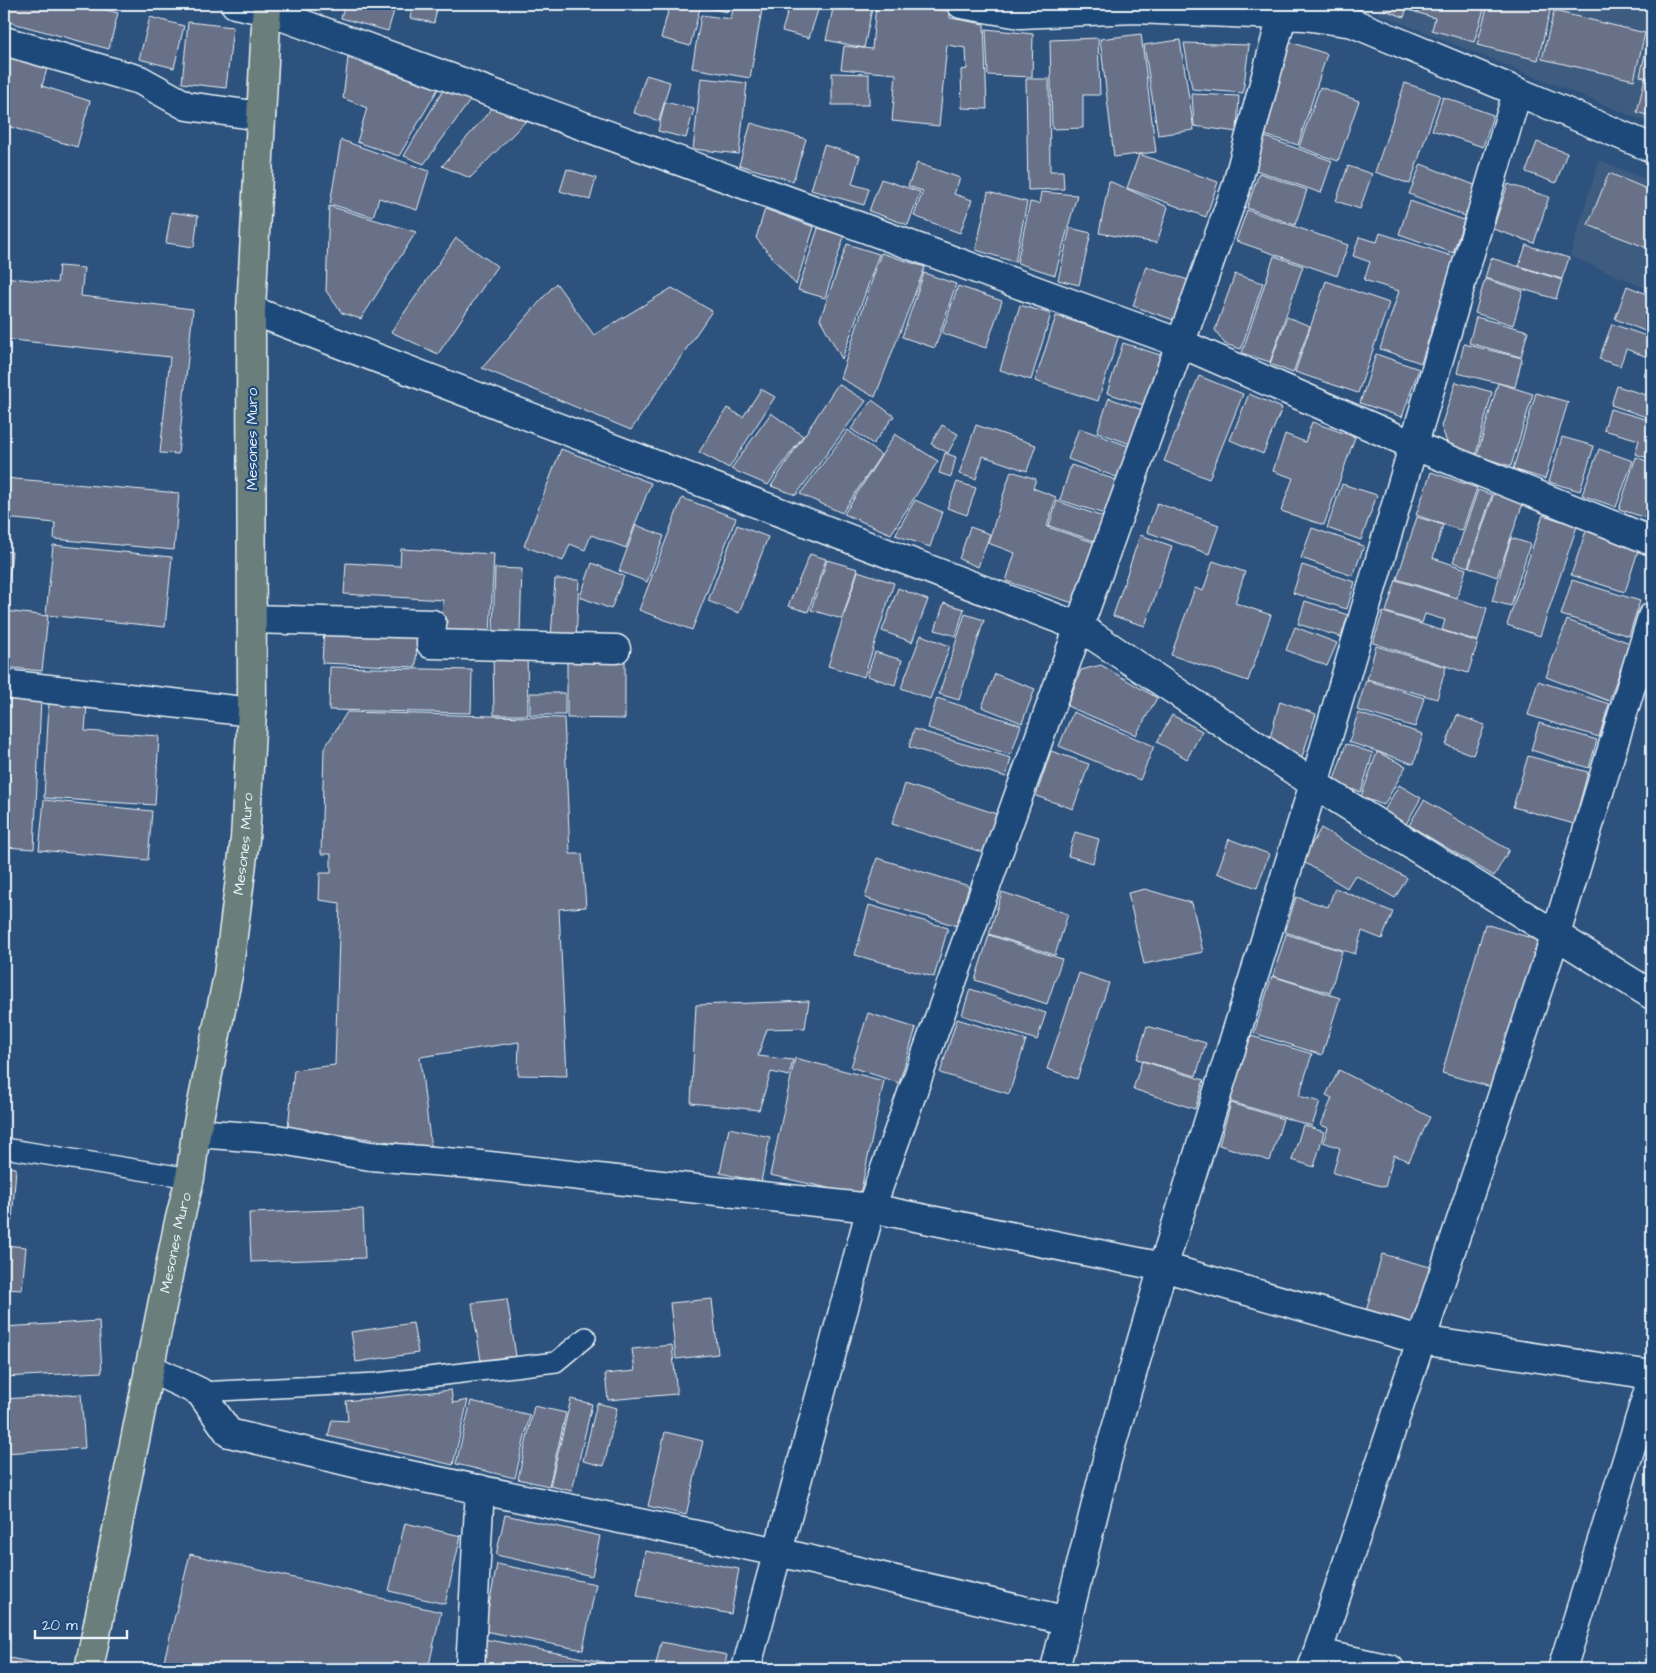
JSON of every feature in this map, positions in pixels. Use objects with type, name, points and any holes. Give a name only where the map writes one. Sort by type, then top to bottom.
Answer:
[{"type":"highway","name":"Mesones Muro","points":[[89,1669],[178,1226],[190,1178],[196,1133],[228,975],[245,839],[252,712],[251,310],[267,7]]},
{"type":"street","points":[[236,4],[267,7],[1180,343],[1413,445],[1652,541]]},
{"type":"street","points":[[961,4],[1020,14],[1135,9],[1282,16],[1356,14],[1517,93],[1652,148]]},
{"type":"street","points":[[746,1669],[871,1208],[1236,188],[1282,16]]},
{"type":"street","points":[[4,41],[140,80],[187,106],[261,116]]},
{"type":"street","points":[[1055,1669],[1107,1460],[1163,1267],[1314,784],[1517,93]]},
{"type":"street","points":[[251,310],[1080,627],[1314,784],[1652,995]]},
{"type":"street","points":[[1390,1669],[1315,1661],[1556,934],[1652,617]]},
{"type":"street","points":[[252,619],[432,624],[431,644],[616,649]]},
{"type":"street","points":[[4,684],[252,712]]},
{"type":"street","points":[[196,1133],[277,1139],[370,1156],[471,1164],[871,1208],[1163,1267],[1420,1340],[1652,1377],[1562,1669]]},
{"type":"street","points":[[149,1368],[200,1392],[229,1433],[362,1465],[778,1552],[1068,1621]]},
{"type":"street","points":[[470,1669],[480,1489]]},
{"type":"lane","points":[[4,1148],[190,1178]]},
{"type":"lane","points":[[200,1392],[377,1383],[556,1362],[586,1337]]},
{"type":"shaded area","points":[[1382,4],[1652,4],[1652,124],[1379,14]]},
{"type":"shaded area","points":[[1599,160],[1652,182],[1652,291],[1570,256]]},
{"type":"building","points":[[9,4],[82,4],[118,13],[109,49],[5,21]]},
{"type":"building","points":[[345,4],[396,4],[388,31],[341,18]]},
{"type":"building","points":[[413,4],[438,4],[434,23],[410,18]]},
{"type":"building","points":[[670,4],[701,4],[690,46],[661,38]]},
{"type":"building","points":[[706,4],[729,4],[727,12],[705,7]]},
{"type":"building","points":[[734,4],[763,4],[750,78],[692,68],[701,15],[731,19]]},
{"type":"building","points":[[790,4],[820,4],[809,38],[782,31]]},
{"type":"building","points":[[834,4],[873,4],[864,48],[826,40]]},
{"type":"building","points":[[876,4],[950,11],[950,18],[984,24],[987,109],[962,108],[961,70],[967,69],[966,48],[947,45],[939,126],[892,121],[896,74],[841,69],[844,46],[872,49]]},
{"type":"building","points":[[1386,4],[1408,4],[1404,17],[1384,10]]},
{"type":"building","points":[[1411,4],[1477,4],[1485,6],[1474,42],[1432,30],[1435,18],[1409,10]]},
{"type":"building","points":[[1488,4],[1538,4],[1551,7],[1538,60],[1477,45]]},
{"type":"building","points":[[1554,11],[1645,33],[1634,80],[1542,59]]},
{"type":"building","points":[[150,17],[184,26],[174,68],[139,59]]},
{"type":"building","points":[[188,22],[233,27],[226,88],[182,83]]},
{"type":"building","points":[[986,29],[1033,34],[1032,77],[988,75]]},
{"type":"building","points":[[1141,34],[1156,152],[1114,157],[1100,39]]},
{"type":"building","points":[[1649,37],[1652,38],[1652,79],[1640,76]]},
{"type":"building","points":[[1098,38],[1100,95],[1083,95],[1083,128],[1052,129],[1050,40]]},
{"type":"building","points":[[1180,40],[1194,130],[1158,135],[1144,45]]},
{"type":"building","points":[[1290,42],[1327,54],[1298,145],[1261,134]]},
{"type":"building","points":[[1184,43],[1249,45],[1243,93],[1192,89]]},
{"type":"building","points":[[4,48],[49,62],[42,86],[90,101],[77,147],[4,125]]},
{"type":"building","points":[[348,58],[438,89],[399,156],[357,142],[367,108],[343,98]]},
{"type":"building","points":[[832,73],[869,74],[869,105],[832,105]]},
{"type":"building","points":[[646,75],[670,82],[659,121],[634,113]]},
{"type":"building","points":[[701,78],[747,83],[739,154],[693,149]]},
{"type":"building","points":[[1645,78],[1652,79],[1652,117],[1637,112]]},
{"type":"building","points":[[1026,79],[1049,79],[1050,171],[1063,171],[1064,189],[1028,190]]},
{"type":"building","points":[[1405,83],[1440,95],[1410,184],[1375,172]]},
{"type":"building","points":[[445,87],[472,98],[424,164],[404,156]]},
{"type":"building","points":[[1320,87],[1359,101],[1338,161],[1299,147]]},
{"type":"building","points":[[1192,94],[1239,96],[1237,132],[1194,126]]},
{"type":"building","points":[[1443,97],[1493,115],[1483,147],[1432,130]]},
{"type":"building","points":[[665,102],[694,109],[686,138],[658,131]]},
{"type":"building","points":[[495,105],[530,117],[470,178],[442,166]]},
{"type":"building","points":[[751,123],[806,139],[793,181],[739,165]]},
{"type":"building","points":[[1265,137],[1332,161],[1321,193],[1253,169]]},
{"type":"building","points":[[341,140],[429,171],[417,210],[379,198],[373,217],[330,204]]},
{"type":"building","points":[[1537,142],[1567,153],[1556,183],[1526,172]]},
{"type":"building","points":[[824,145],[860,156],[852,184],[869,189],[864,205],[811,190]]},
{"type":"building","points":[[1139,154],[1218,182],[1206,217],[1127,188]]},
{"type":"building","points":[[917,163],[960,178],[954,194],[972,200],[960,233],[914,216],[923,191],[908,186]]},
{"type":"building","points":[[1421,164],[1477,186],[1465,216],[1409,194]]},
{"type":"building","points":[[1348,166],[1372,174],[1360,209],[1336,201]]},
{"type":"building","points":[[567,169],[596,178],[590,200],[560,191]]},
{"type":"building","points":[[1259,173],[1307,190],[1295,225],[1247,208]]},
{"type":"building","points":[[1609,173],[1652,191],[1652,244],[1650,249],[1588,225]]},
{"type":"building","points":[[881,179],[920,192],[908,225],[869,211]]},
{"type":"building","points":[[1109,181],[1168,207],[1157,243],[1099,233]]},
{"type":"building","points":[[1508,184],[1549,197],[1534,243],[1493,229]]},
{"type":"building","points":[[988,192],[1027,202],[1015,262],[976,250]]},
{"type":"building","points":[[1041,192],[1077,195],[1055,275],[1017,263],[1030,202],[1039,204]]},
{"type":"building","points":[[1410,201],[1464,220],[1453,253],[1399,234]]},
{"type":"building","points":[[329,206],[416,232],[361,319],[342,313],[326,291]]},
{"type":"building","points":[[765,209],[814,227],[796,285],[756,238]]},
{"type":"building","points":[[1247,210],[1348,245],[1337,276],[1236,241]]},
{"type":"building","points":[[171,212],[198,216],[194,247],[166,243]]},
{"type":"building","points":[[818,228],[844,236],[825,298],[798,290]]},
{"type":"building","points":[[1070,228],[1091,233],[1079,285],[1058,280]]},
{"type":"building","points":[[1380,233],[1455,257],[1421,363],[1380,349],[1399,291],[1364,280],[1370,262],[1353,256],[1359,237],[1377,242]]},
{"type":"building","points":[[456,238],[497,266],[438,354],[391,332]]},
{"type":"building","points":[[847,244],[879,254],[842,359],[820,319]]},
{"type":"building","points":[[1526,245],[1569,258],[1562,279],[1519,266]]},
{"type":"building","points":[[881,253],[925,267],[875,397],[840,378]]},
{"type":"building","points":[[1274,256],[1303,266],[1270,362],[1242,353]]},
{"type":"building","points":[[1491,258],[1562,280],[1556,299],[1485,278]]},
{"type":"building","points":[[59,266],[84,268],[81,296],[193,309],[178,454],[160,453],[170,357],[4,339],[4,277],[57,283]]},
{"type":"building","points":[[1146,266],[1191,281],[1177,321],[1133,306]]},
{"type":"building","points":[[924,273],[956,284],[935,348],[902,337]]},
{"type":"building","points":[[1235,274],[1263,283],[1241,349],[1225,344],[1215,330]]},
{"type":"building","points":[[1485,279],[1523,291],[1513,325],[1475,313]]},
{"type":"building","points":[[1326,281],[1389,303],[1358,393],[1295,372]]},
{"type":"building","points":[[556,283],[594,335],[672,288],[712,311],[631,430],[482,368]]},
{"type":"building","points":[[958,286],[1002,301],[986,348],[942,333]]},
{"type":"building","points":[[1627,286],[1652,296],[1652,334],[1615,319]]},
{"type":"building","points":[[1020,305],[1051,314],[1031,380],[1000,370]]},
{"type":"building","points":[[1056,316],[1119,335],[1098,401],[1035,381]]},
{"type":"building","points":[[1287,317],[1310,326],[1293,373],[1270,364]]},
{"type":"building","points":[[1476,317],[1528,331],[1521,357],[1469,343]]},
{"type":"building","points":[[1612,324],[1652,338],[1652,378],[1644,375],[1650,358],[1626,349],[1620,366],[1599,359]]},
{"type":"building","points":[[1123,343],[1163,356],[1147,406],[1107,393]]},
{"type":"building","points":[[1464,344],[1522,358],[1515,387],[1457,373]]},
{"type":"building","points":[[1376,354],[1419,369],[1402,417],[1360,403]]},
{"type":"building","points":[[1199,376],[1243,394],[1209,479],[1164,461]]},
{"type":"building","points":[[1651,380],[1652,419],[1611,405],[1617,386],[1646,395]]},
{"type":"building","points":[[1456,382],[1492,392],[1476,454],[1448,445],[1441,426]]},
{"type":"building","points":[[1498,383],[1533,394],[1511,466],[1477,456]]},
{"type":"building","points":[[838,384],[866,401],[796,495],[771,486]]},
{"type":"building","points":[[761,389],[775,397],[729,468],[699,452],[727,408],[743,417]]},
{"type":"building","points":[[1536,393],[1568,402],[1545,479],[1513,469]]},
{"type":"building","points":[[1249,394],[1282,408],[1263,454],[1230,440]]},
{"type":"building","points":[[1109,398],[1145,411],[1133,445],[1097,432]]},
{"type":"building","points":[[872,400],[894,416],[873,444],[851,429]]},
{"type":"building","points":[[1610,409],[1652,421],[1652,459],[1635,454],[1639,440],[1604,430]]},
{"type":"building","points":[[771,413],[803,436],[768,485],[731,469]]},
{"type":"building","points":[[1312,422],[1355,437],[1324,525],[1281,511],[1293,478],[1273,471],[1285,434],[1305,442]]},
{"type":"building","points":[[942,425],[958,434],[948,453],[931,444]]},
{"type":"building","points":[[976,425],[1036,445],[1027,471],[983,456],[976,479],[959,474]]},
{"type":"building","points":[[1079,428],[1131,447],[1119,478],[1068,459]]},
{"type":"building","points":[[848,430],[881,455],[842,513],[800,494]]},
{"type":"building","points":[[895,434],[938,461],[891,534],[844,514]]},
{"type":"building","points":[[1562,437],[1594,446],[1580,491],[1549,482]]},
{"type":"building","points":[[561,449],[651,483],[626,548],[591,535],[585,550],[570,544],[563,561],[524,546]]},
{"type":"building","points":[[1599,449],[1633,461],[1616,507],[1582,495]]},
{"type":"building","points":[[945,453],[956,457],[951,477],[939,473]]},
{"type":"building","points":[[1636,457],[1652,463],[1652,520],[1619,509]]},
{"type":"building","points":[[1071,465],[1119,481],[1108,515],[1060,500]]},
{"type":"building","points":[[1011,471],[1036,479],[1033,488],[1056,497],[1047,527],[1096,543],[1076,604],[1006,581],[1015,553],[988,543]]},
{"type":"building","points":[[1431,472],[1477,488],[1462,531],[1416,515]]},
{"type":"building","points":[[4,478],[179,493],[174,550],[54,539],[55,523],[4,518]]},
{"type":"building","points":[[957,482],[976,488],[967,515],[947,508]]},
{"type":"building","points":[[1342,484],[1377,495],[1361,540],[1327,528]]},
{"type":"building","points":[[1478,490],[1492,495],[1468,567],[1453,562]]},
{"type":"building","points":[[1494,493],[1523,503],[1497,577],[1469,567]]},
{"type":"building","points":[[682,498],[736,518],[692,630],[639,610]]},
{"type":"building","points":[[915,500],[942,512],[930,547],[895,535]]},
{"type":"building","points":[[1057,501],[1106,518],[1098,542],[1049,526]]},
{"type":"building","points":[[1157,503],[1219,525],[1209,554],[1147,532]]},
{"type":"building","points":[[1543,515],[1577,526],[1540,636],[1507,625]]},
{"type":"building","points":[[1417,517],[1443,525],[1433,558],[1466,569],[1457,598],[1397,579]]},
{"type":"building","points":[[636,525],[664,536],[647,582],[619,571]]},
{"type":"building","points":[[737,525],[768,537],[739,613],[708,601]]},
{"type":"building","points":[[970,527],[990,534],[978,567],[959,559]]},
{"type":"building","points":[[1312,528],[1364,546],[1353,576],[1301,558]]},
{"type":"building","points":[[1586,531],[1639,548],[1625,592],[1571,575]]},
{"type":"building","points":[[1140,535],[1172,546],[1145,626],[1113,616]]},
{"type":"building","points":[[1511,538],[1530,544],[1511,606],[1492,601]]},
{"type":"building","points":[[53,545],[172,557],[165,627],[46,615]]},
{"type":"building","points":[[401,549],[494,554],[490,635],[441,632],[443,600],[344,594],[346,563],[400,566]]},
{"type":"building","points":[[4,551],[12,552],[5,611],[48,616],[42,671],[4,667]]},
{"type":"building","points":[[810,554],[826,559],[808,612],[788,606]]},
{"type":"building","points":[[827,560],[858,569],[842,619],[811,610]]},
{"type":"building","points":[[1213,561],[1245,572],[1235,603],[1271,615],[1248,681],[1171,655],[1195,588],[1203,591]]},
{"type":"building","points":[[592,563],[624,576],[611,609],[580,597]]},
{"type":"building","points":[[1302,565],[1355,582],[1347,609],[1293,593]]},
{"type":"building","points":[[495,568],[522,569],[520,633],[493,632]]},
{"type":"building","points":[[858,571],[894,583],[864,677],[828,666]]},
{"type":"building","points":[[555,579],[579,580],[576,639],[551,638]]},
{"type":"building","points":[[1396,580],[1487,608],[1478,641],[1442,630],[1445,620],[1425,614],[1422,623],[1386,612]]},
{"type":"building","points":[[1572,580],[1640,601],[1629,636],[1561,615]]},
{"type":"building","points":[[898,588],[928,600],[912,642],[882,631]]},
{"type":"building","points":[[1305,601],[1348,615],[1341,637],[1298,624]]},
{"type":"building","points":[[944,603],[964,609],[956,636],[935,630]]},
{"type":"building","points":[[1383,612],[1478,642],[1468,673],[1373,643]]},
{"type":"building","points":[[965,614],[984,620],[959,700],[939,694]]},
{"type":"building","points":[[1567,620],[1630,643],[1609,701],[1546,677]]},
{"type":"building","points":[[1295,627],[1337,643],[1327,666],[1286,650]]},
{"type":"building","points":[[324,628],[417,632],[416,667],[322,663]]},
{"type":"building","points":[[921,635],[950,646],[930,699],[901,688]]},
{"type":"building","points":[[1376,646],[1446,667],[1437,699],[1367,679]]},
{"type":"building","points":[[527,651],[528,715],[494,715],[493,652]]},
{"type":"building","points":[[875,652],[902,660],[895,685],[867,676]]},
{"type":"building","points":[[567,654],[625,655],[625,719],[567,718]]},
{"type":"building","points":[[1101,665],[1157,698],[1136,735],[1067,706],[1081,670]]},
{"type":"building","points":[[330,667],[472,670],[471,713],[329,710]]},
{"type":"building","points":[[995,674],[1035,689],[1022,723],[982,707]]},
{"type":"building","points":[[1366,680],[1424,698],[1415,727],[1357,710]]},
{"type":"building","points":[[1538,681],[1609,704],[1599,737],[1528,715]]},
{"type":"building","points":[[530,693],[565,693],[565,715],[530,715]]},
{"type":"building","points":[[4,697],[41,699],[34,849],[4,847]]},
{"type":"building","points":[[937,698],[1021,725],[1011,755],[928,728]]},
{"type":"building","points":[[1280,701],[1316,714],[1300,763],[1270,738]]},
{"type":"building","points":[[49,702],[87,704],[85,731],[159,736],[155,805],[44,798]]},
{"type":"building","points":[[347,712],[564,718],[570,854],[582,854],[586,907],[559,909],[567,1076],[518,1075],[519,1042],[420,1057],[431,1148],[288,1127],[294,1070],[335,1065],[340,903],[319,900],[320,873],[331,873],[331,854],[321,854],[324,749]]},
{"type":"building","points":[[1073,712],[1154,746],[1140,780],[1059,746]]},
{"type":"building","points":[[1358,713],[1423,734],[1414,764],[1349,742]]},
{"type":"building","points":[[1172,715],[1202,731],[1187,759],[1157,742]]},
{"type":"building","points":[[1457,715],[1485,725],[1473,755],[1446,745]]},
{"type":"building","points":[[1539,723],[1597,740],[1589,768],[1531,750]]},
{"type":"building","points":[[914,729],[1011,758],[1006,777],[909,747]]},
{"type":"building","points":[[1346,744],[1373,753],[1361,792],[1333,783]]},
{"type":"building","points":[[1051,751],[1089,764],[1073,809],[1036,796]]},
{"type":"building","points":[[1377,752],[1406,766],[1384,805],[1361,797]]},
{"type":"building","points":[[1528,756],[1588,772],[1574,824],[1513,807]]},
{"type":"building","points":[[905,784],[997,814],[985,853],[892,824]]},
{"type":"building","points":[[1399,785],[1421,798],[1406,824],[1384,811]]},
{"type":"building","points":[[44,800],[152,811],[148,860],[39,850]]},
{"type":"building","points":[[1424,800],[1509,850],[1494,876],[1409,825]]},
{"type":"building","points":[[1321,828],[1407,878],[1395,898],[1355,875],[1347,888],[1302,861]]},
{"type":"building","points":[[1075,832],[1099,839],[1093,863],[1068,856]]},
{"type":"building","points":[[1229,839],[1269,854],[1257,888],[1217,873]]},
{"type":"building","points":[[877,858],[969,886],[957,926],[865,898]]},
{"type":"building","points":[[1335,888],[1393,912],[1382,939],[1362,931],[1355,954],[1285,932],[1296,897],[1328,907]]},
{"type":"building","points":[[1145,889],[1192,903],[1203,952],[1144,964],[1128,893]]},
{"type":"building","points":[[1002,892],[1068,914],[1055,955],[989,934]]},
{"type":"building","points":[[869,905],[948,928],[934,977],[855,955]]},
{"type":"building","points":[[1485,924],[1538,940],[1495,1088],[1442,1073]]},
{"type":"building","points":[[1286,934],[1342,951],[1330,993],[1273,976]]},
{"type":"building","points":[[989,935],[1062,959],[1047,1004],[975,980]]},
{"type":"building","points":[[1079,973],[1109,983],[1077,1079],[1047,1069]]},
{"type":"building","points":[[1272,976],[1340,998],[1322,1055],[1254,1033]]},
{"type":"building","points":[[970,989],[1046,1013],[1037,1040],[962,1015]]},
{"type":"building","points":[[809,1001],[805,1028],[767,1029],[758,1056],[793,1060],[789,1076],[771,1072],[759,1110],[691,1103],[696,1005]]},
{"type":"building","points":[[868,1013],[916,1028],[899,1083],[851,1067]]},
{"type":"building","points":[[957,1019],[1026,1040],[1009,1094],[940,1073]]},
{"type":"building","points":[[1147,1026],[1206,1043],[1196,1076],[1137,1059]]},
{"type":"building","points":[[1248,1035],[1312,1054],[1299,1096],[1320,1102],[1312,1126],[1228,1101]]},
{"type":"building","points":[[795,1058],[884,1081],[860,1195],[770,1175]]},
{"type":"building","points":[[1142,1061],[1204,1080],[1195,1109],[1133,1089]]},
{"type":"building","points":[[1339,1070],[1430,1117],[1409,1161],[1394,1155],[1385,1187],[1333,1173],[1340,1148],[1323,1142],[1328,1128],[1321,1125],[1332,1098],[1326,1095]]},
{"type":"building","points":[[1231,1103],[1283,1119],[1270,1161],[1219,1145]]},
{"type":"building","points":[[1303,1125],[1324,1132],[1314,1167],[1292,1160]]},
{"type":"building","points":[[729,1128],[770,1137],[761,1182],[720,1173]]},
{"type":"building","points":[[4,1167],[16,1168],[12,1221],[4,1221]]},
{"type":"building","points":[[363,1209],[365,1258],[251,1262],[249,1213]]},
{"type":"building","points":[[4,1245],[26,1247],[22,1290],[4,1289]]},
{"type":"building","points":[[1382,1254],[1434,1268],[1417,1330],[1365,1315]]},
{"type":"building","points":[[507,1299],[516,1356],[481,1361],[472,1303]]},
{"type":"building","points":[[712,1299],[718,1354],[676,1359],[670,1303]]},
{"type":"building","points":[[99,1321],[102,1372],[4,1377],[4,1327]]},
{"type":"building","points":[[413,1323],[418,1353],[356,1362],[351,1332]]},
{"type":"building","points":[[672,1345],[677,1394],[608,1400],[605,1374],[635,1371],[632,1349]]},
{"type":"building","points":[[451,1390],[453,1403],[468,1400],[453,1465],[328,1436],[332,1420],[348,1421],[346,1401]]},
{"type":"building","points":[[81,1394],[85,1448],[4,1453],[4,1399]]},
{"type":"building","points":[[571,1399],[592,1404],[572,1491],[550,1486]]},
{"type":"building","points":[[471,1401],[530,1415],[515,1478],[456,1464]]},
{"type":"building","points":[[597,1403],[617,1408],[604,1466],[583,1461]]},
{"type":"building","points":[[534,1406],[566,1413],[549,1486],[518,1479]]},
{"type":"building","points":[[665,1432],[703,1441],[686,1515],[648,1506]]},
{"type":"building","points":[[505,1515],[600,1536],[592,1576],[496,1555]]},
{"type":"building","points":[[405,1523],[461,1536],[445,1604],[389,1591]]},
{"type":"building","points":[[645,1551],[739,1569],[731,1614],[637,1596]]},
{"type":"building","points":[[190,1554],[441,1612],[428,1669],[162,1669]]},
{"type":"building","points":[[497,1564],[596,1584],[583,1650],[484,1631]]},
{"type":"building","points":[[484,1639],[604,1662],[603,1669],[478,1669]]},
{"type":"building","points":[[661,1642],[727,1655],[724,1669],[655,1669]]},
{"type":"building","points":[[4,1657],[36,1663],[34,1669],[4,1669]]}]
